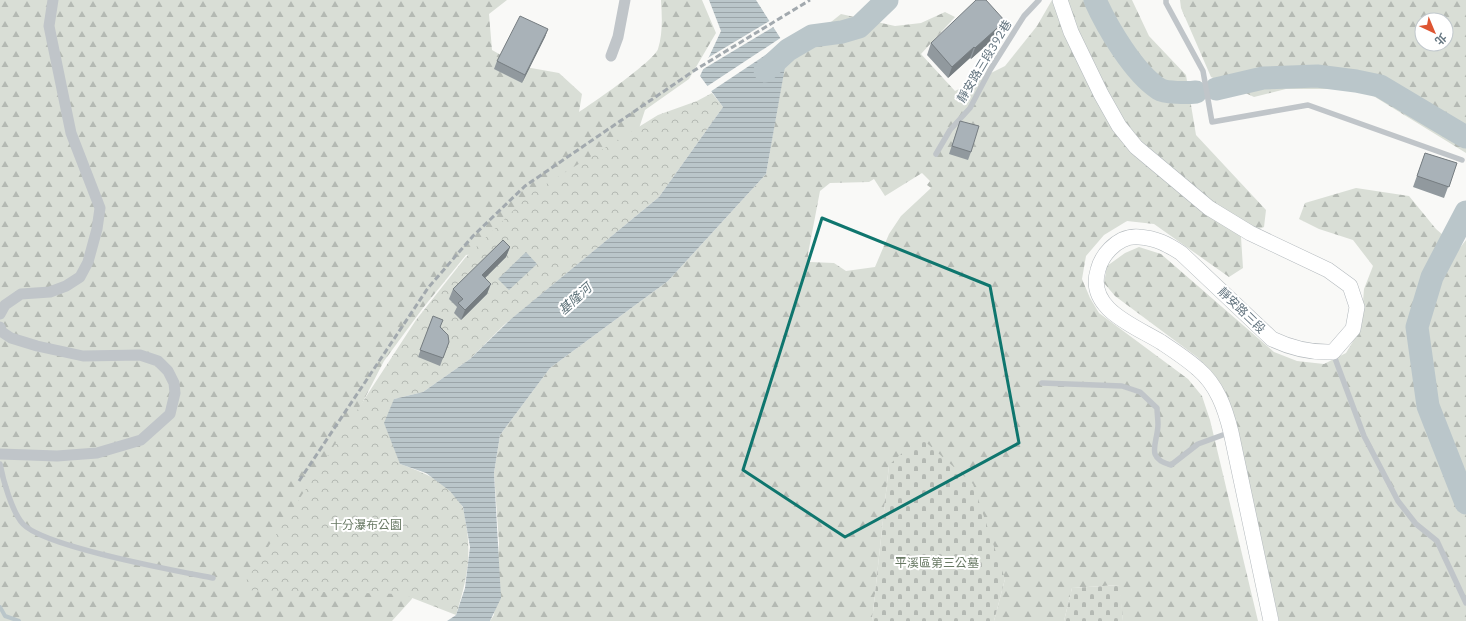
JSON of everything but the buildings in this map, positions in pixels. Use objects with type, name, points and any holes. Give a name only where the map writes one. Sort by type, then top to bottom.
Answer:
[{"type":"main road","points":[[1060,0],[1071,32],[1100,94],[1119,126],[1136,147],[1209,208],[1250,233],[1328,270],[1350,286],[1357,307],[1353,329],[1333,352]]},
{"type":"main road","name":"靜安路三段","points":[[1271,621],[1231,432],[1225,410],[1214,386],[1198,369],[1161,342],[1121,320],[1102,302],[1096,289],[1096,276],[1100,261],[1109,249],[1131,236],[1149,237],[1165,242],[1181,253],[1272,340],[1288,347],[1303,351],[1333,352]]},
{"type":"street","points":[[0,314],[5,305],[21,294],[50,292],[66,286],[80,277],[88,262],[94,244],[100,208],[71,133],[49,26],[52,0]]},
{"type":"street","points":[[611,56],[618,37],[625,0]]},
{"type":"street","points":[[0,327],[2,332],[11,338],[37,346],[83,356],[140,355],[158,361],[168,371],[174,383],[175,393],[170,414],[141,440],[97,453],[57,456],[0,454]]},
{"type":"lane","name":"靜安路三段392巷","points":[[936,154],[950,130],[970,108],[990,70],[1024,16],[1039,0]]},
{"type":"lane","points":[[1166,0],[1166,3],[1203,71],[1212,122],[1308,105],[1462,160]]},
{"type":"lane","points":[[1333,352],[1364,436],[1398,501],[1416,524],[1437,542],[1466,603]]},
{"type":"lane","points":[[1042,383],[1122,386],[1140,392],[1157,408],[1158,424],[1153,447],[1156,457],[1163,463],[1171,465],[1183,458],[1198,444],[1231,432]]},
{"type":"lane","points":[[0,464],[2,480],[23,524],[43,536],[81,549],[213,578]]},
{"type":"highlighted area","points":[[822,218],[990,286],[1019,443],[845,537],[743,470]]},
{"type":"green space","points":[[0,0],[507,0],[489,14],[492,50],[520,66],[559,73],[582,94],[579,112],[622,82],[654,55],[658,49],[661,37],[661,0],[702,0],[716,33],[689,79],[645,110],[629,159],[496,251],[466,255],[423,308],[384,361],[355,417],[444,552],[411,600],[392,621],[0,621]]},
{"type":"green space","points":[[1052,0],[1132,0],[1149,36],[1186,75],[1196,135],[1266,210],[1264,227],[1241,237],[1243,268],[1229,277],[1154,224],[1127,221],[1104,235],[1086,256],[1082,279],[1090,298],[1099,313],[1188,379],[1202,396],[1210,420],[1258,621],[1123,621],[1119,585],[1072,588],[1064,621],[994,621],[1005,579],[889,465],[872,621],[490,621],[494,615],[499,543],[494,473],[500,435],[550,368],[668,281],[766,174],[786,58],[841,14],[895,26],[921,23],[945,12],[955,17],[921,54],[955,91],[1005,66],[1037,26]],"holes":[[[922,173],[930,181],[927,185],[931,188],[901,216],[889,234],[875,267],[846,271],[834,263],[810,262],[808,254],[820,191],[830,183],[869,182],[874,179],[885,196]]]},
{"type":"green space","points":[[1180,0],[1466,0],[1466,153],[1362,89],[1286,89],[1254,97],[1211,77],[1181,8]]},
{"type":"green space","name":"十分瀑布公園","points":[[712,93],[723,107],[659,197],[504,325],[470,359],[423,392],[394,399],[400,464],[436,479],[451,491],[464,510],[468,536],[468,559],[463,592],[456,615],[402,594],[240,590],[416,320],[465,258],[530,194],[658,115],[697,101]]},
{"type":"green space","points":[[1356,188],[1409,196],[1436,229],[1459,249],[1466,240],[1466,621],[1279,621],[1231,411],[1211,371],[1197,357],[1115,296],[1104,283],[1107,266],[1125,253],[1139,247],[1161,254],[1274,352],[1297,361],[1324,364],[1346,353],[1361,328],[1364,289],[1373,266],[1353,240],[1319,229],[1299,219],[1305,203]]},
{"type":"green space","name":"平溪區第三公墓","points":[[920,437],[973,484],[1005,579],[994,621],[872,621],[889,465]]},
{"type":"green space","points":[[1120,585],[1123,621],[1064,621],[1072,588]]},
{"type":"water","name":"基隆河","points":[[709,0],[756,0],[788,50],[766,174],[668,281],[550,368],[500,435],[494,473],[501,598],[490,621],[447,621],[456,615],[465,588],[470,547],[463,507],[450,491],[426,473],[400,464],[384,423],[394,399],[423,392],[470,359],[511,319],[659,197],[723,107],[700,76],[721,31]]},
{"type":"water","points":[[526,252],[537,264],[509,290],[498,279]]},
{"type":"pier","points":[[771,20],[775,26],[700,71],[706,59]]},
{"type":"pier","points":[[782,37],[785,42],[710,92],[706,87]]},
{"type":"waterway","points":[[765,71],[788,50],[812,36],[842,32],[859,27],[887,0]]},
{"type":"waterway","points":[[1095,0],[1122,49],[1150,82],[1159,89],[1166,91],[1182,93],[1196,92]]},
{"type":"waterway","points":[[1216,89],[1263,78],[1317,76],[1356,81],[1380,86],[1466,137]]},
{"type":"waterway","points":[[1466,212],[1432,277],[1417,327],[1428,406],[1466,503]]},
{"type":"waterway","points":[[0,607],[5,616],[19,621]]},
{"type":"railway","points":[[299,481],[428,288],[473,236],[525,186],[695,70],[810,0]]}]
